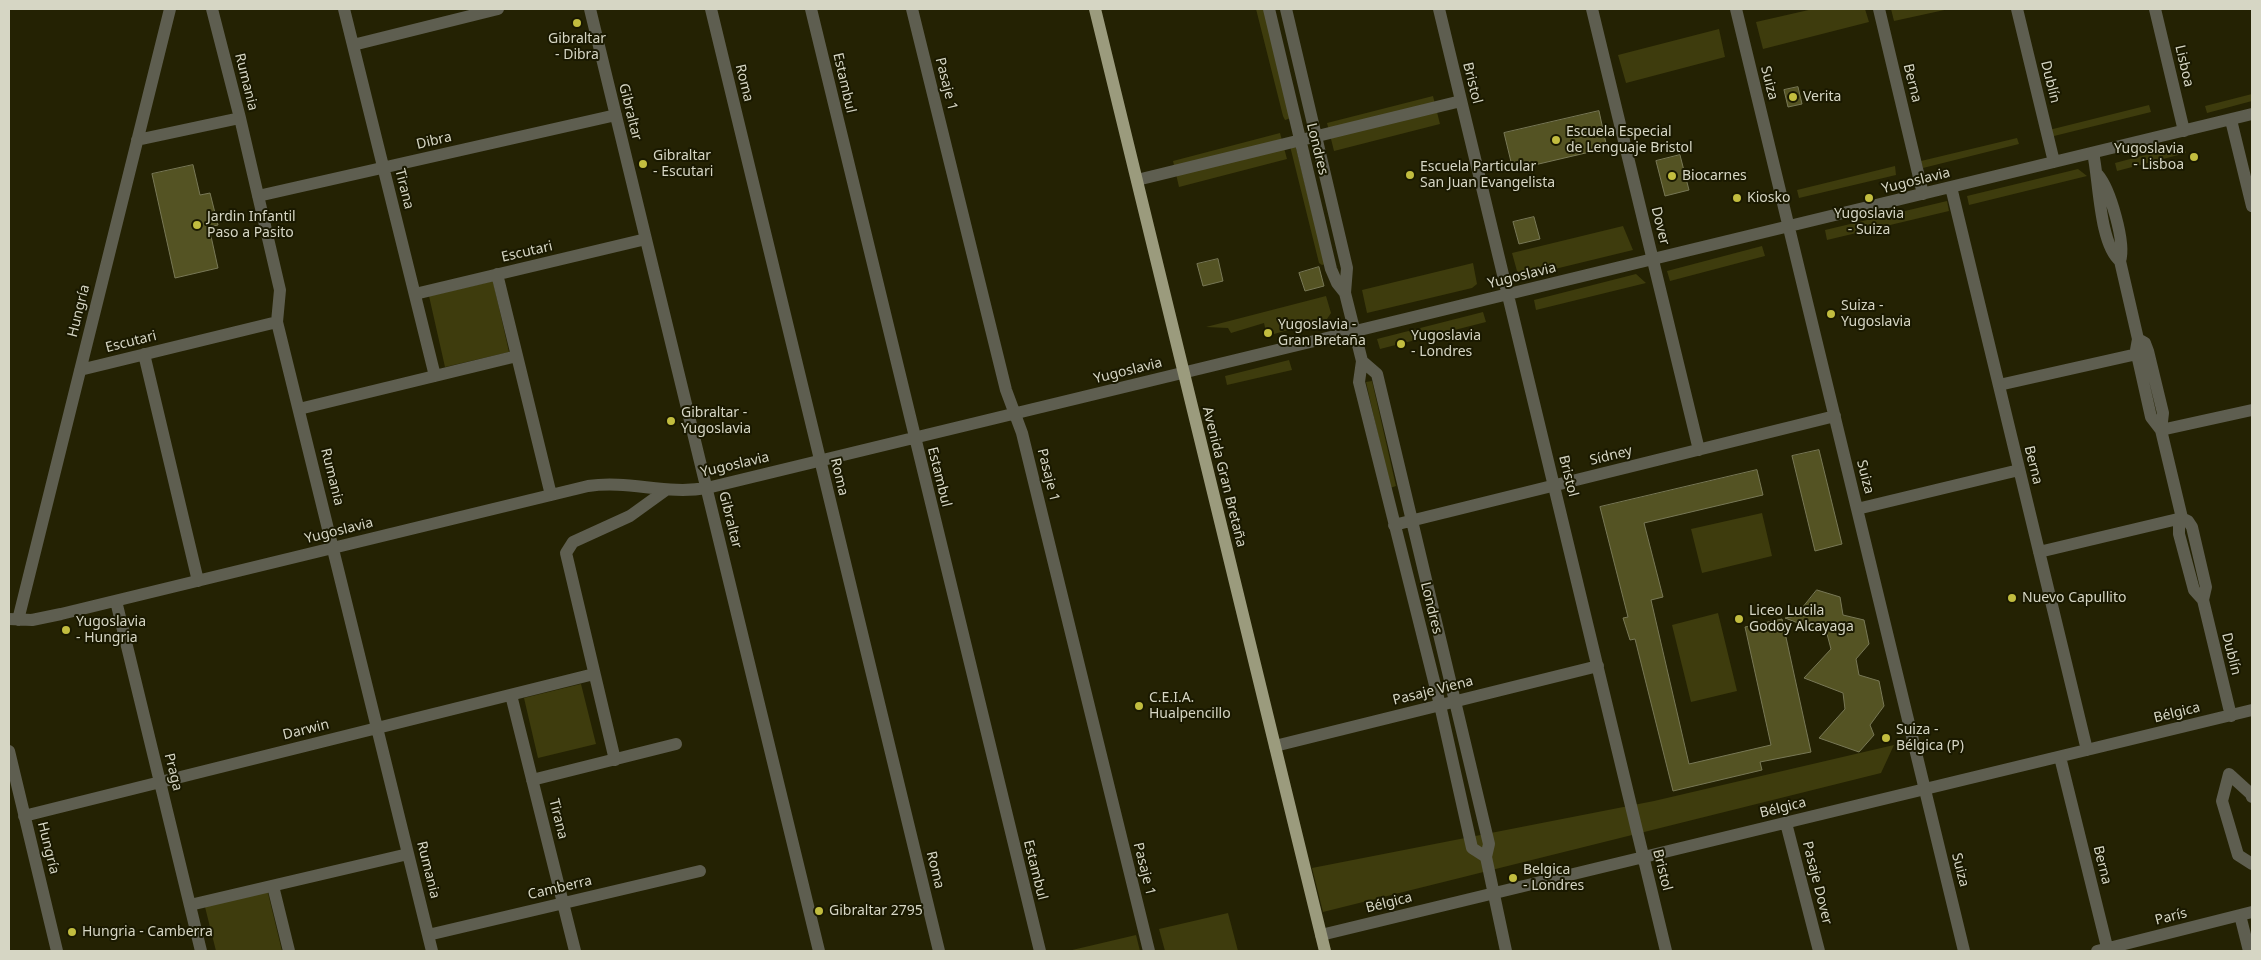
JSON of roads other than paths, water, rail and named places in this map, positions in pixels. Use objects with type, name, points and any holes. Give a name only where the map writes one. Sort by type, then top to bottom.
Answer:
[{"type":"main road","name":"Avenida Gran Bretaña","points":[[1095,9],[1325,951]]},
{"type":"street","name":"Hungría","points":[[13,620],[80,370],[170,9]]},
{"type":"street","name":"Rumania","points":[[212,9],[240,118],[280,290],[277,322],[334,547],[432,951]]},
{"type":"street","name":"Tirana","points":[[344,9],[435,376]]},
{"type":"street","points":[[353,45],[498,9]]},
{"type":"street","name":"Gibraltar","points":[[590,9],[819,951]]},
{"type":"street","name":"Roma","points":[[711,9],[939,951]]},
{"type":"street","name":"Estambul","points":[[811,9],[1040,951]]},
{"type":"street","name":"Pasaje 1","points":[[912,9],[1006,390],[1022,433],[1149,951]]},
{"type":"street","name":"Londres","points":[[1268,9],[1331,269],[1337,283],[1345,293]]},
{"type":"street","name":"Londres","points":[[1286,9],[1347,268],[1345,293],[1362,361],[1358,382],[1440,705],[1472,848],[1486,856]]},
{"type":"street","name":"Bristol","points":[[1439,9],[1666,951]]},
{"type":"street","name":"Dover","points":[[1592,9],[1699,450]]},
{"type":"street","name":"Suiza","points":[[1736,9],[1964,951]]},
{"type":"street","name":"Berna","points":[[1879,9],[1923,194]]},
{"type":"street","name":"Dublín","points":[[2017,9],[2054,162]]},
{"type":"street","name":"Lisboa","points":[[2155,9],[2184,131]]},
{"type":"street","points":[[1137,180],[1461,101]]},
{"type":"street","name":"Yugoslavia","points":[[13,620],[44,618],[605,483],[638,485],[666,490],[707,488],[2252,114]]},
{"type":"street","name":"Dibra","points":[[258,196],[616,115]]},
{"type":"street","points":[[137,140],[240,118]]},
{"type":"street","points":[[2231,120],[2252,206]]},
{"type":"street","name":"Dublín","points":[[2093,153],[2098,175],[2097,193],[2110,248],[2120,261],[2138,339],[2137,354],[2151,417],[2161,430]]},
{"type":"street","name":"Berna","points":[[1951,188],[2087,750]]},
{"type":"street","name":"Escutari","points":[[415,294],[646,239]]},
{"type":"street","points":[[497,274],[551,495]]},
{"type":"street","name":"Escutari","points":[[80,370],[277,322]]},
{"type":"street","name":"Dublín","points":[[2138,339],[2145,344],[2148,351],[2163,413],[2161,430],[2182,518],[2190,523],[2194,536],[2206,587],[2202,600],[2231,716]]},
{"type":"street","points":[[144,354],[198,581]]},
{"type":"street","points":[[1999,385],[2137,354]]},
{"type":"street","points":[[299,409],[517,356]]},
{"type":"street","name":"Londres","points":[[1362,361],[1378,374],[1489,844],[1486,856],[1507,950]]},
{"type":"street","points":[[2161,430],[2252,410]]},
{"type":"street","name":"Sídney","points":[[1394,525],[1835,416]]},
{"type":"street","points":[[1857,509],[2019,470]]},
{"type":"street","points":[[615,760],[567,559],[568,548],[573,542],[630,516],[666,490]]},
{"type":"street","points":[[2039,552],[2182,518]]},
{"type":"street","name":"Praga","points":[[116,601],[201,951]]},
{"type":"street","name":"Pasaje Viena","points":[[1275,746],[1598,666]]},
{"type":"street","name":"Darwin","points":[[24,816],[594,674]]},
{"type":"street","name":"Tirana","points":[[511,694],[575,951]]},
{"type":"street","name":"Bélgica","points":[[1321,935],[2252,710]]},
{"type":"street","points":[[532,780],[676,744]]},
{"type":"street","name":"Hungría","points":[[9,751],[57,951]]},
{"type":"street","name":"Berna","points":[[2060,757],[2104,950]]},
{"type":"street","points":[[2252,797],[2229,774],[2222,801],[2238,855],[2252,864]]},
{"type":"street","name":"Pasaje Dover","points":[[1786,823],[1819,951]]},
{"type":"street","points":[[190,905],[408,854]]},
{"type":"street","name":"Camberra","points":[[428,935],[700,871]]},
{"type":"street","points":[[273,886],[289,951]]},
{"type":"street","points":[[2246,913],[2248,951]]},
{"type":"street","name":"París","points":[[2104,950],[2246,913]]},
{"type":"place","name":"Gibraltar - Dibra","points":[[577,23]]},
{"type":"place","name":"Verita","points":[[1793,97]]},
{"type":"place","name":"Escuela Especial de Lenguaje Bristol","points":[[1556,140]]},
{"type":"place","name":"Yugoslavia - Lisboa","points":[[2194,157]]},
{"type":"place","name":"Gibraltar - Escutari","points":[[643,164]]},
{"type":"place","name":"Escuela Particular San Juan Evangelista","points":[[1410,175]]},
{"type":"place","name":"Biocarnes","points":[[1672,176]]},
{"type":"place","name":"Kiosko","points":[[1737,198]]},
{"type":"place","name":"Yugoslavia - Suiza","points":[[1869,198]]},
{"type":"place","name":"Jardin Infantil Paso a Pasito","points":[[197,225]]},
{"type":"place","name":"Suiza - Yugoslavia","points":[[1831,314]]},
{"type":"place","name":"Yugoslavia - Gran Bretaña","points":[[1268,333]]},
{"type":"place","name":"Yugoslavia - Londres","points":[[1401,344]]},
{"type":"place","name":"Gibraltar - Yugoslavia","points":[[671,421]]},
{"type":"place","name":"Nuevo Capullito","points":[[2012,598]]},
{"type":"place","name":"Liceo Lucila Godoy Alcayaga","points":[[1739,619]]},
{"type":"place","name":"Yugoslavia - Hungria","points":[[66,630]]},
{"type":"place","name":"C.E.I.A. Hualpencillo","points":[[1139,706]]},
{"type":"place","name":"Suiza - Bélgica (P)","points":[[1886,738]]},
{"type":"place","name":"Belgica - Londres","points":[[1513,878]]},
{"type":"place","name":"Gibraltar 2795","points":[[819,911]]},
{"type":"place","name":"Hungria - Camberra","points":[[72,932]]}]
